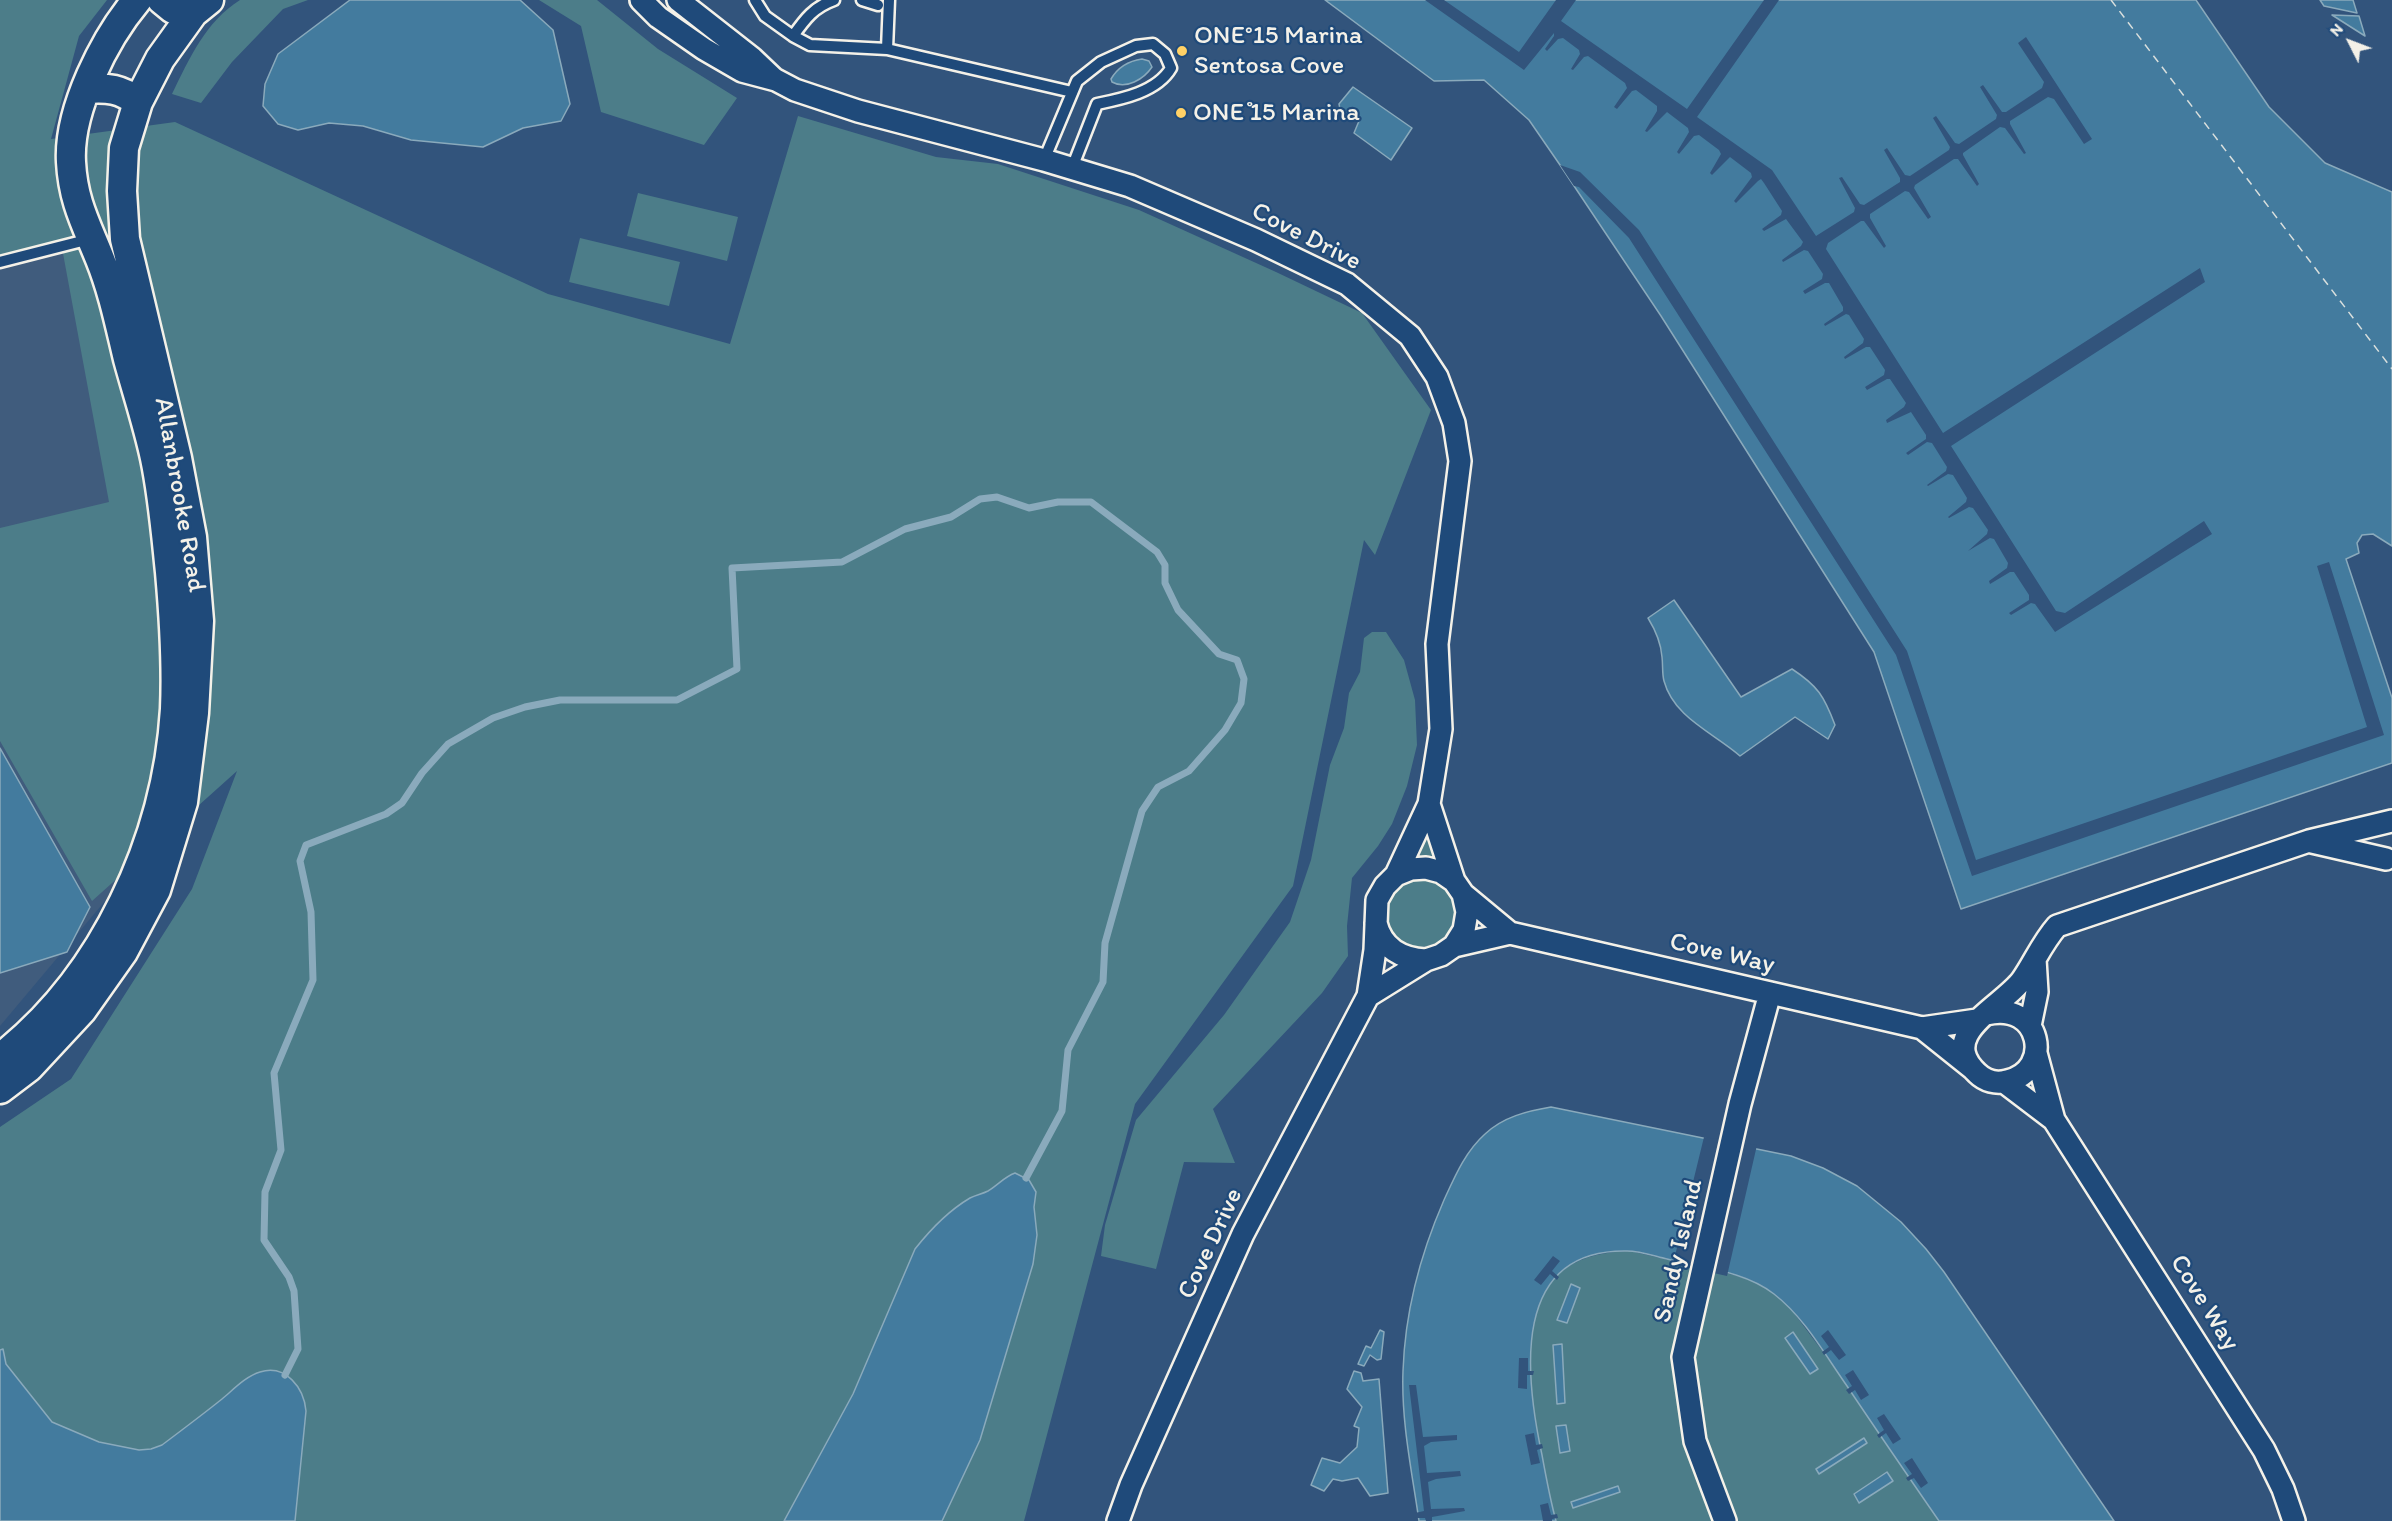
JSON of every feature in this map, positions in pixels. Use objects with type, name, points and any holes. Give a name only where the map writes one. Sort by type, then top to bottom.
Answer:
[{"type":"street","name":"Allanbrooke Road","points":[[0,1058],[65,996],[107,936],[138,872],[163,793],[175,710],[174,626],[166,528],[155,458],[104,270],[76,203],[70,160],[74,126],[86,89],[113,34],[137,0]]},
{"type":"street","points":[[162,0],[173,9],[201,6]]},
{"type":"street","name":"Cove Drive","points":[[641,0],[658,17],[704,49],[742,71],[776,80],[795,90],[858,111],[1044,160],[1130,186],[1256,240],[1347,284],[1410,336],[1437,377],[1454,423],[1460,461],[1437,644],[1441,729],[1429,804],[1396,875],[1385,886],[1377,900],[1375,950],[1368,996],[1243,1234],[1131,1485],[1118,1521]]},
{"type":"street","name":"Cove Drive","points":[[678,0],[752,58],[776,80]]},
{"type":"street","name":"Allanbrooke Road","points":[[0,1089],[28,1067],[82,1010],[123,952],[156,890],[183,802],[194,713],[199,621],[192,537],[177,458],[125,239],[122,190],[124,148],[138,102],[160,59],[201,6]]},
{"type":"street","points":[[86,89],[106,87],[124,92],[138,102]]},
{"type":"street","name":"Cove Drive","points":[[1429,804],[1467,912],[1464,930],[1454,946]]},
{"type":"street","points":[[1972,1068],[1965,1049],[1970,1028],[2020,982],[2047,937],[2057,926],[2309,841],[2392,821]]},
{"type":"street","points":[[2309,841],[2389,865],[2386,837],[2392,828]]},
{"type":"street","points":[[1396,875],[1411,869],[1426,868],[1441,872],[1458,888]]},
{"type":"street","name":"Cove Way","points":[[1458,888],[1510,933]]},
{"type":"street","points":[[1375,916],[1378,931],[1386,944],[1397,954],[1411,959],[1426,960]]},
{"type":"street","name":"Cove Way","points":[[1454,946],[1510,933],[1922,1028],[1982,1017],[1998,1011],[2011,1012],[2022,1018],[2030,1026],[2036,1039],[2036,1053],[2054,1120],[2264,1450],[2283,1489],[2294,1521]]},
{"type":"street","points":[[1368,996],[1426,960],[1441,955],[1454,946]]},
{"type":"street","name":"Cove Way","points":[[2030,1026],[2037,992],[2035,959]]},
{"type":"street","name":"Sandy Island","points":[[1725,1521],[1695,1441],[1683,1357],[1740,1104],[1770,993]]},
{"type":"street","name":"Cove Way","points":[[1922,1028],[1981,1077],[1992,1082],[2004,1082],[2054,1120]]},
{"type":"street","points":[[2004,1082],[2025,1073],[2036,1053]]},
{"type":"lane","points":[[755,0],[765,16],[810,45],[887,50],[1072,92]]},
{"type":"lane","points":[[793,36],[809,14],[821,4],[834,0]]},
{"type":"lane","points":[[861,0],[878,5]]},
{"type":"lane","points":[[887,50],[889,0]]},
{"type":"lane","points":[[1044,160],[1077,81],[1101,62],[1136,45],[1154,44],[1165,54],[1171,68],[1166,78],[1129,97],[1097,104],[1072,168]]},
{"type":"lane","points":[[0,262],[91,239]]},
{"type":"shaded area","points":[[350,0],[520,0],[553,30],[570,104],[561,121],[523,128],[483,147],[411,140],[363,126],[329,123],[298,130],[278,124],[263,106],[265,84],[278,54]]},
{"type":"shaded area","points":[[1325,0],[2196,0],[2269,107],[2325,163],[2392,192],[2392,546],[2373,534],[2362,535],[2357,543],[2359,553],[2346,559],[2392,698],[2392,763],[1961,909],[1874,652],[1661,316],[1529,120],[1484,80],[1434,81]]},
{"type":"shaded area","points":[[2320,0],[2353,0],[2357,13],[2324,6]]},
{"type":"shaded area","points":[[2332,15],[2359,16],[2365,36]]},
{"type":"shaded area","points":[[1142,59],[1149,61],[1152,67],[1144,76],[1129,84],[1112,82],[1111,79],[1120,68],[1132,61]]},
{"type":"shaded area","points":[[1353,87],[1412,128],[1391,160],[1354,133],[1359,121],[1354,118],[1350,120],[1341,114],[1339,104]]},
{"type":"shaded area","points":[[60,233],[142,458],[121,882],[0,1026],[0,247]]},
{"type":"shaded area","points":[[1674,600],[1741,697],[1792,669],[1808,681],[1823,699],[1835,725],[1828,739],[1795,717],[1740,756],[1686,715],[1669,694],[1663,675],[1661,646],[1648,618]]},
{"type":"shaded area","points":[[0,748],[90,907],[67,952],[0,973]]},
{"type":"shaded area","points":[[1551,1107],[1791,1156],[1823,1168],[1857,1186],[1901,1222],[1944,1272],[2114,1521],[1939,1521],[1814,1337],[1774,1294],[1763,1286],[1737,1275],[1627,1251],[1589,1256],[1562,1271],[1544,1294],[1534,1323],[1531,1355],[1532,1390],[1536,1423],[1556,1521],[1419,1521],[1404,1409],[1403,1371],[1407,1327],[1421,1262],[1452,1182],[1466,1156],[1478,1141],[1492,1128],[1507,1119]]},
{"type":"shaded area","points":[[1015,1173],[1029,1180],[1036,1192],[1034,1207],[1037,1235],[1033,1264],[980,1440],[942,1521],[784,1521],[853,1394],[915,1249],[954,1209]]},
{"type":"shaded area","points":[[1571,1284],[1580,1288],[1567,1323],[1557,1320]]},
{"type":"shaded area","points":[[1380,1330],[1384,1332],[1381,1359],[1377,1360],[1370,1355],[1364,1366],[1358,1364],[1366,1346],[1371,1348]]},
{"type":"shaded area","points":[[1793,1332],[1818,1369],[1810,1374],[1785,1338]]},
{"type":"shaded area","points":[[1562,1344],[1565,1403],[1557,1404],[1553,1345]]},
{"type":"shaded area","points":[[3,1349],[6,1364],[52,1422],[99,1442],[139,1450],[162,1445],[255,1374],[269,1370],[285,1375],[292,1380],[302,1394],[306,1411],[295,1521],[0,1521],[0,1350]]},
{"type":"shaded area","points":[[1354,1371],[1361,1373],[1363,1381],[1379,1379],[1388,1493],[1370,1496],[1358,1478],[1342,1481],[1333,1479],[1324,1491],[1311,1485],[1322,1458],[1340,1463],[1357,1447],[1359,1428],[1354,1426],[1362,1407],[1347,1389]]},
{"type":"shaded area","points":[[1566,1425],[1570,1451],[1560,1453],[1556,1426]]},
{"type":"shaded area","points":[[1864,1438],[1867,1443],[1819,1474],[1816,1469]]},
{"type":"shaded area","points":[[1887,1472],[1893,1481],[1859,1503],[1854,1494]]},
{"type":"shaded area","points":[[1618,1486],[1620,1492],[1573,1508],[1571,1502]]},
{"type":"green space","points":[[0,0],[107,0],[79,36],[51,139],[175,122],[548,294],[730,344],[798,116],[936,157],[998,164],[1139,210],[1276,272],[1362,313],[1431,410],[1375,555],[1364,540],[1293,886],[1135,1104],[1024,1521],[0,1521],[0,1127],[71,1079],[192,889],[237,771],[92,901],[0,741],[0,528],[109,502],[62,248],[0,260]]},
{"type":"green space","points":[[240,0],[308,0],[283,9],[232,62],[201,103],[172,94],[192,54],[208,30],[217,19]]},
{"type":"green space","points":[[539,0],[597,0],[658,49],[737,98],[704,145],[601,112],[581,26]]},
{"type":"green space","points":[[638,193],[738,217],[727,261],[627,236]]},
{"type":"green space","points":[[580,238],[680,262],[669,306],[569,282]]},
{"type":"green space","points":[[1372,632],[1386,632],[1404,660],[1415,700],[1417,745],[1407,786],[1392,824],[1378,846],[1352,878],[1347,926],[1348,956],[1322,993],[1213,1109],[1235,1163],[1184,1162],[1156,1269],[1101,1256],[1105,1225],[1136,1120],[1224,1015],[1290,922],[1311,860],[1330,765],[1344,728],[1349,693],[1360,672],[1364,638]]},
{"type":"green space","points":[[1426,833],[1434,859],[1415,856]]},
{"type":"green space","points":[[1420,877],[1439,883],[1449,893],[1455,912],[1449,931],[1439,941],[1420,947],[1401,941],[1391,931],[1385,912],[1391,893],[1401,883]]},
{"type":"green space","points":[[1630,1251],[1753,1281],[1788,1305],[1832,1364],[1939,1521],[1556,1521],[1534,1415],[1531,1388],[1531,1333],[1537,1308],[1548,1287],[1572,1264],[1596,1255]]},
{"type":"pier","points":[[1425,0],[1444,0],[1519,52],[1556,0],[1576,0],[1561,21],[1687,109],[1764,0],[1779,0],[1697,117],[1772,170],[1816,236],[1854,212],[1855,208],[1839,178],[1842,177],[1860,204],[1864,205],[1900,182],[1884,150],[1887,148],[1905,175],[1910,176],[1949,150],[1950,147],[1933,118],[1936,116],[1955,143],[1959,144],[1996,119],[1997,115],[1980,87],[1983,85],[2002,112],[2006,112],[2042,88],[2044,82],[2018,43],[2026,37],[2092,139],[2084,144],[2054,99],[2048,97],[2010,121],[2026,153],[2024,154],[2005,128],[2000,127],[1963,153],[1979,184],[1977,186],[1958,159],[1954,159],[1915,185],[1914,188],[1931,217],[1928,219],[1909,192],[1905,191],[1870,214],[1886,246],[1884,248],[1864,221],[1861,221],[1828,243],[1826,249],[1943,433],[2200,268],[2205,282],[1951,446],[2056,611],[2065,613],[2204,521],[2212,534],[2055,632],[2035,604],[2031,603],[2011,615],[2009,613],[2029,600],[2029,595],[2014,572],[1990,584],[1989,581],[2007,568],[2008,563],[1994,539],[1990,538],[1968,551],[1987,534],[1988,530],[1973,508],[1969,507],[1948,517],[1966,502],[1967,498],[1953,475],[1948,474],[1927,485],[1946,471],[1947,467],[1932,443],[1927,442],[1908,455],[1906,453],[1926,439],[1926,435],[1911,412],[1887,423],[1886,420],[1906,403],[1890,379],[1867,390],[1865,387],[1884,375],[1885,370],[1870,347],[1845,359],[1844,357],[1863,343],[1864,339],[1849,315],[1846,314],[1825,326],[1824,324],[1843,311],[1843,307],[1829,283],[1805,294],[1803,291],[1822,279],[1823,274],[1808,251],[1804,250],[1783,262],[1782,260],[1803,242],[1786,219],[1764,231],[1762,229],[1781,215],[1782,211],[1761,179],[1736,203],[1734,201],[1752,177],[1751,173],[1730,157],[1712,175],[1710,173],[1721,154],[1699,135],[1694,136],[1679,154],[1677,152],[1689,132],[1688,128],[1667,112],[1647,132],[1645,131],[1657,111],[1657,106],[1636,90],[1632,91],[1617,109],[1614,107],[1627,88],[1625,83],[1588,56],[1584,57],[1573,70],[1571,69],[1580,54],[1579,50],[1563,38],[1558,39],[1547,51],[1545,49],[1554,33],[1524,70]]},
{"type":"pier","points":[[1560,165],[1580,172],[1639,230],[1907,651],[1976,860],[2367,727],[2317,566],[2329,562],[2384,735],[1972,876],[1896,655],[1629,238],[1579,187],[1574,186]]},
{"type":"pier","points":[[1704,1137],[1757,1145],[1727,1276],[1673,1264]]},
{"type":"pier","points":[[1553,1256],[1560,1261],[1552,1271],[1559,1277],[1557,1280],[1550,1274],[1541,1285],[1534,1280]]},
{"type":"pier","points":[[1828,1330],[1846,1355],[1839,1360],[1831,1350],[1824,1355],[1822,1352],[1829,1347],[1821,1336]]},
{"type":"pier","points":[[1519,1358],[1528,1358],[1528,1371],[1534,1371],[1533,1375],[1527,1375],[1527,1389],[1518,1388]]},
{"type":"pier","points":[[1853,1370],[1869,1395],[1861,1400],[1855,1390],[1849,1394],[1846,1390],[1852,1386],[1845,1375]]},
{"type":"pier","points":[[1409,1385],[1416,1385],[1423,1437],[1457,1435],[1457,1440],[1431,1442],[1424,1446],[1427,1473],[1460,1471],[1461,1476],[1428,1482],[1431,1509],[1464,1508],[1465,1511],[1432,1517],[1432,1521],[1416,1518],[1415,1513],[1424,1511]]},
{"type":"pier","points":[[1884,1414],[1901,1439],[1893,1444],[1886,1433],[1879,1438],[1877,1435],[1884,1430],[1877,1418]]},
{"type":"pier","points":[[1534,1433],[1536,1445],[1542,1444],[1543,1448],[1537,1450],[1540,1463],[1531,1465],[1525,1435]]},
{"type":"pier","points":[[1912,1458],[1928,1483],[1921,1488],[1914,1478],[1908,1481],[1906,1478],[1912,1474],[1904,1463]]},
{"type":"pier","points":[[1548,1503],[1551,1515],[1557,1514],[1558,1518],[1543,1521],[1540,1505]]},
{"type":"waterway","points":[[285,1375],[298,1349],[294,1291],[289,1277],[264,1240],[265,1192],[281,1150],[274,1073],[313,980],[311,912],[300,861],[306,845],[386,814],[402,803],[422,773],[448,744],[493,718],[525,707],[560,700],[677,700],[737,669],[732,568],[842,562],[905,529],[951,517],[980,499],[997,497],[1029,508],[1058,502],[1091,502],[1157,552],[1165,565],[1165,583],[1178,610],[1219,654],[1237,660],[1244,679],[1241,703],[1225,730],[1189,771],[1158,787],[1142,811],[1105,943],[1103,982],[1068,1050],[1062,1111],[1026,1178]]},
{"type":"ferry route","points":[[2111,0],[2392,369]]},
{"type":"place","name":"ONE°15 Marina Sentosa Cove","points":[[1182,51]]},
{"type":"place","name":"ONE ̊15 Marina","points":[[1181,113]]}]
